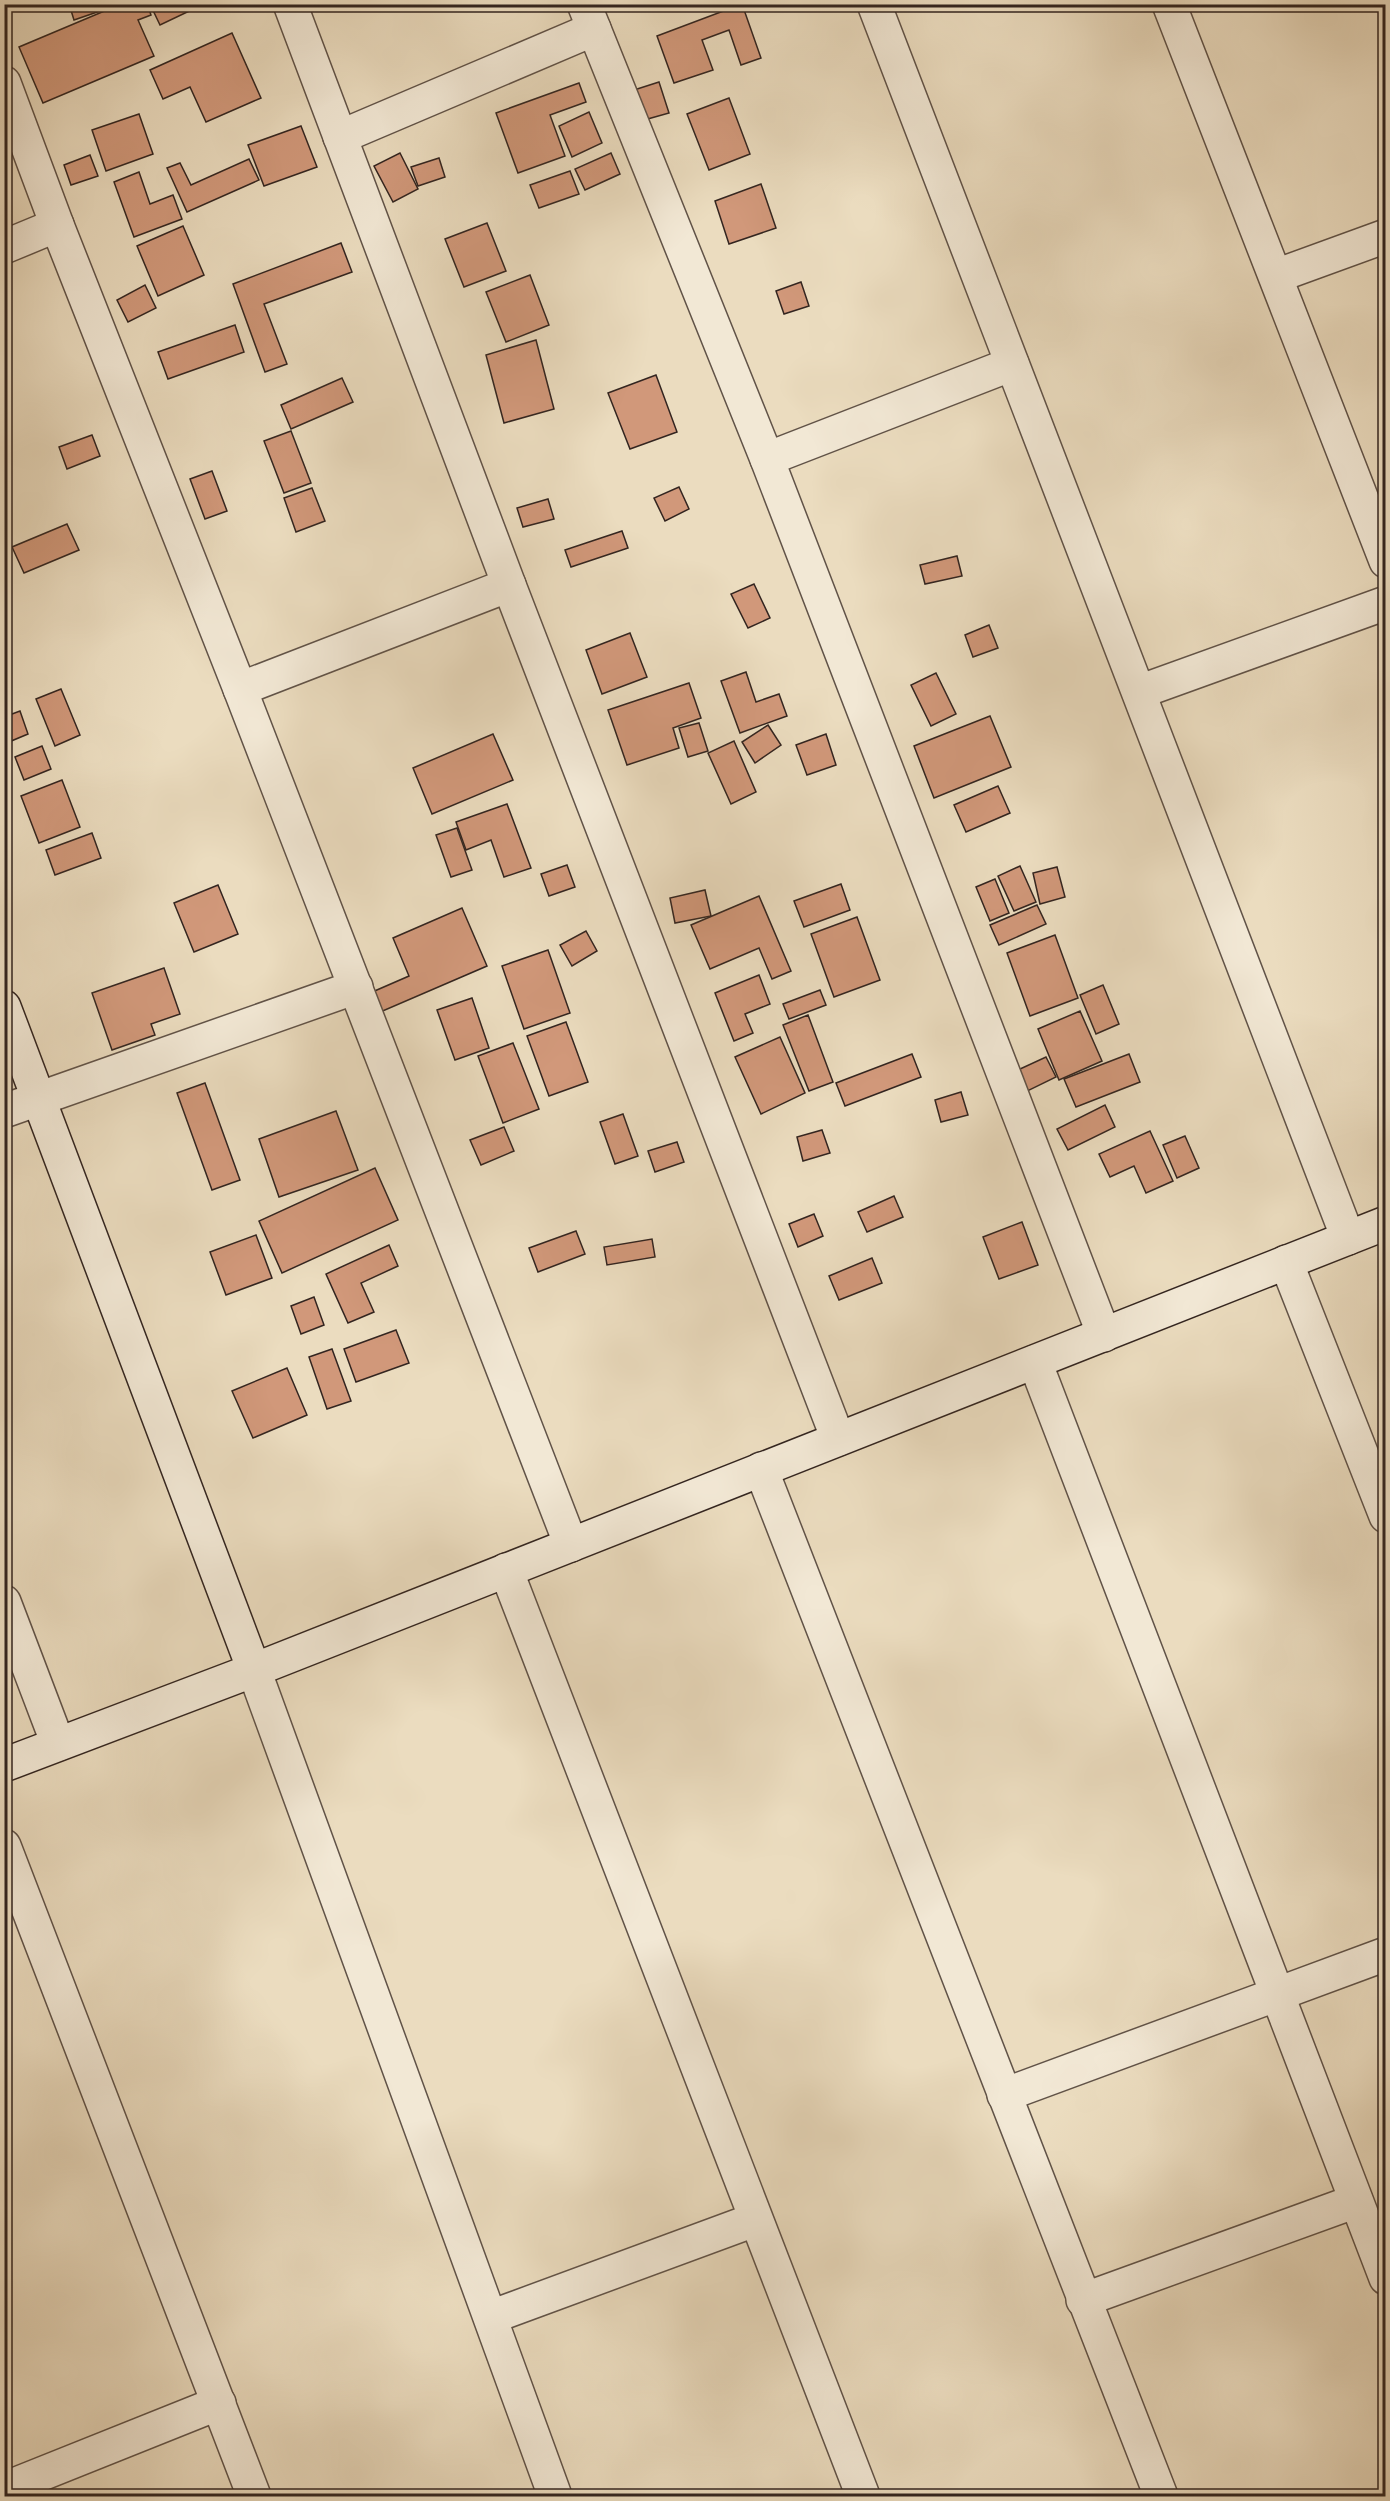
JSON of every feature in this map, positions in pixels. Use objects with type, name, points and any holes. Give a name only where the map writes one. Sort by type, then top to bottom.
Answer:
[{"type":"street","points":[[290,4],[509,585],[838,1439]]},
{"type":"street","points":[[874,4],[1348,1238]]},
{"type":"street","points":[[1169,4],[1386,561]]},
{"type":"street","points":[[339,137],[589,17],[767,459],[1104,1335]]},
{"type":"street","points":[[4,83],[57,225],[240,689],[571,1545]]},
{"type":"street","points":[[4,247],[57,225]]},
{"type":"street","points":[[1276,276],[1386,236]]},
{"type":"street","points":[[767,459],[1012,364]]},
{"type":"street","points":[[240,689],[509,585]]},
{"type":"street","points":[[1139,692],[1386,603]]},
{"type":"street","points":[[4,1111],[356,987]]},
{"type":"street","points":[[4,1007],[254,1670],[555,2496]]},
{"type":"street","points":[[4,1765],[254,1670],[1386,1223]]},
{"type":"street","points":[[1286,1262],[1386,1516]]},
{"type":"street","points":[[1035,1362],[1386,2278]]},
{"type":"street","points":[[761,1469],[1083,2300],[1150,2493]]},
{"type":"street","points":[[506,1570],[754,2220],[863,2496]]},
{"type":"street","points":[[4,1602],[58,1744]]},
{"type":"street","points":[[4,1846],[254,2496]]},
{"type":"street","points":[[1004,2095],[1386,1954]]},
{"type":"street","points":[[1083,2300],[1356,2201]]},
{"type":"street","points":[[491,2317],[754,2220]]},
{"type":"street","points":[[4,2489],[219,2403]]},
{"type":"building","points":[[69,4],[100,4],[103,10],[74,20]]},
{"type":"building","points":[[121,4],[147,4],[151,15],[138,20],[154,56],[43,103],[19,47]]},
{"type":"building","points":[[150,4],[204,4],[160,25]]},
{"type":"building","points":[[742,4],[761,58],[741,65],[729,30],[702,40],[713,70],[674,83],[657,36]]},
{"type":"building","points":[[232,33],[261,98],[206,122],[190,87],[163,99],[150,70]]},
{"type":"building","points":[[659,82],[669,113],[644,120],[634,90]]},
{"type":"building","points":[[579,83],[586,102],[550,115],[565,156],[518,173],[496,113]]},
{"type":"building","points":[[729,98],[750,154],[709,170],[687,114]]},
{"type":"building","points":[[589,112],[602,143],[572,157],[559,126]]},
{"type":"building","points":[[139,114],[153,154],[106,171],[92,130]]},
{"type":"building","points":[[301,126],[317,167],[264,186],[248,145]]},
{"type":"building","points":[[400,153],[418,189],[393,202],[374,166]]},
{"type":"building","points":[[611,153],[620,174],[585,190],[575,169]]},
{"type":"building","points":[[90,155],[98,176],[71,185],[64,165]]},
{"type":"building","points":[[439,158],[445,177],[418,186],[411,167]]},
{"type":"building","points":[[249,159],[259,180],[187,212],[167,168],[180,163],[191,185]]},
{"type":"building","points":[[570,171],[579,194],[539,208],[530,185]]},
{"type":"building","points":[[139,172],[150,204],[173,195],[182,219],[134,237],[114,182]]},
{"type":"building","points":[[761,184],[776,228],[729,244],[715,201]]},
{"type":"building","points":[[487,223],[506,271],[464,287],[445,239]]},
{"type":"building","points":[[183,226],[204,275],[158,296],[137,246]]},
{"type":"building","points":[[341,243],[352,272],[264,304],[287,364],[265,372],[233,284]]},
{"type":"building","points":[[530,275],[549,325],[506,342],[486,292]]},
{"type":"building","points":[[801,282],[809,306],[784,314],[776,291]]},
{"type":"building","points":[[145,285],[156,308],[128,322],[117,300]]},
{"type":"building","points":[[235,325],[244,352],[168,379],[158,352]]},
{"type":"building","points":[[536,340],[554,409],[504,423],[486,355]]},
{"type":"building","points":[[656,375],[677,432],[630,449],[608,393]]},
{"type":"building","points":[[342,378],[353,402],[291,429],[281,405]]},
{"type":"building","points":[[291,431],[311,483],[284,493],[264,441]]},
{"type":"building","points":[[92,435],[100,456],[67,469],[59,447]]},
{"type":"building","points":[[212,471],[227,511],[205,519],[190,479]]},
{"type":"building","points":[[679,487],[689,509],[665,521],[654,498]]},
{"type":"building","points":[[312,488],[325,521],[296,532],[284,498]]},
{"type":"building","points":[[548,499],[554,519],[523,527],[517,508]]},
{"type":"building","points":[[67,524],[79,550],[24,573],[12,547]]},
{"type":"building","points":[[622,531],[628,548],[571,567],[565,550]]},
{"type":"building","points":[[957,556],[962,576],[925,584],[920,565]]},
{"type":"building","points":[[754,584],[770,618],[748,628],[731,594]]},
{"type":"building","points":[[989,625],[998,648],[973,657],[965,635]]},
{"type":"building","points":[[630,633],[647,677],[602,694],[586,650]]},
{"type":"building","points":[[746,672],[756,702],[779,694],[787,716],[740,733],[721,681]]},
{"type":"building","points":[[936,673],[956,714],[931,726],[911,685]]},
{"type":"building","points":[[689,683],[701,718],[673,728],[679,748],[627,765],[608,710]]},
{"type":"building","points":[[61,689],[80,735],[55,746],[36,699]]},
{"type":"building","points":[[20,711],[28,734],[4,744],[4,717]]},
{"type":"building","points":[[990,716],[1011,767],[934,798],[914,746]]},
{"type":"building","points":[[699,723],[708,751],[688,757],[679,728]]},
{"type":"building","points":[[768,725],[781,745],[755,763],[742,742]]},
{"type":"building","points":[[493,734],[513,780],[432,814],[413,768]]},
{"type":"building","points":[[826,734],[836,765],[807,775],[796,745]]},
{"type":"building","points":[[734,741],[756,792],[731,804],[708,753]]},
{"type":"building","points":[[42,746],[51,769],[24,780],[15,757]]},
{"type":"building","points":[[62,780],[80,827],[39,843],[21,796]]},
{"type":"building","points":[[998,786],[1010,813],[966,832],[954,805]]},
{"type":"building","points":[[507,804],[531,868],[504,877],[491,840],[466,850],[456,822]]},
{"type":"building","points":[[457,828],[472,870],[451,877],[436,835]]},
{"type":"building","points":[[92,833],[101,858],[55,875],[46,850]]},
{"type":"building","points":[[567,865],[575,887],[549,896],[541,874]]},
{"type":"building","points":[[1020,866],[1036,902],[1014,911],[998,876]]},
{"type":"building","points":[[1057,867],[1065,897],[1040,904],[1033,873]]},
{"type":"building","points":[[995,879],[1009,913],[990,921],[976,887]]},
{"type":"building","points":[[841,884],[850,910],[804,927],[794,901]]},
{"type":"building","points":[[218,885],[238,934],[194,952],[174,903]]},
{"type":"building","points":[[705,890],[711,916],[675,923],[670,898]]},
{"type":"building","points":[[759,896],[791,971],[772,979],[759,948],[710,969],[691,925]]},
{"type":"building","points":[[1037,905],[1046,924],[999,945],[990,925]]},
{"type":"building","points":[[462,908],[487,966],[378,1013],[370,993],[409,976],[393,938]]},
{"type":"building","points":[[857,917],[880,980],[834,997],[811,934]]},
{"type":"building","points":[[586,931],[597,951],[572,966],[560,945]]},
{"type":"building","points":[[1055,935],[1078,998],[1030,1016],[1007,953]]},
{"type":"building","points":[[548,950],[570,1013],[524,1029],[502,966]]},
{"type":"building","points":[[164,968],[180,1014],[151,1024],[155,1035],[112,1050],[92,993]]},
{"type":"building","points":[[759,975],[770,1004],[745,1014],[753,1033],[734,1041],[715,993]]},
{"type":"building","points":[[1103,985],[1119,1024],[1096,1034],[1080,995]]},
{"type":"building","points":[[820,990],[826,1005],[789,1019],[783,1004]]},
{"type":"building","points":[[472,998],[489,1048],[455,1060],[437,1010]]},
{"type":"building","points":[[1080,1011],[1102,1061],[1059,1080],[1038,1029]]},
{"type":"building","points":[[808,1015],[833,1082],[809,1091],[783,1025]]},
{"type":"building","points":[[566,1022],[588,1082],[549,1096],[527,1036]]},
{"type":"building","points":[[780,1037],[805,1093],[761,1114],[735,1057]]},
{"type":"building","points":[[513,1043],[539,1109],[503,1123],[478,1056]]},
{"type":"building","points":[[912,1054],[921,1077],[845,1106],[836,1083]]},
{"type":"building","points":[[1129,1054],[1140,1082],[1076,1107],[1064,1079]]},
{"type":"building","points":[[1046,1057],[1056,1077],[1015,1097],[1005,1076]]},
{"type":"building","points":[[205,1083],[240,1180],[212,1190],[177,1093]]},
{"type":"building","points":[[961,1092],[968,1115],[941,1122],[935,1100]]},
{"type":"building","points":[[1105,1105],[1115,1127],[1068,1150],[1057,1129]]},
{"type":"building","points":[[336,1111],[358,1170],[279,1197],[259,1139]]},
{"type":"building","points":[[623,1114],[638,1156],[615,1164],[600,1122]]},
{"type":"building","points":[[504,1127],[514,1151],[481,1165],[470,1140]]},
{"type":"building","points":[[822,1130],[830,1153],[803,1161],[797,1137]]},
{"type":"building","points":[[1150,1131],[1173,1181],[1146,1193],[1134,1166],[1110,1177],[1099,1154]]},
{"type":"building","points":[[1185,1136],[1199,1168],[1177,1178],[1163,1145]]},
{"type":"building","points":[[677,1142],[684,1162],[655,1172],[648,1151]]},
{"type":"building","points":[[375,1168],[398,1220],[282,1273],[259,1221]]},
{"type":"building","points":[[894,1196],[903,1217],[867,1232],[858,1212]]},
{"type":"building","points":[[814,1214],[823,1236],[798,1247],[789,1224]]},
{"type":"building","points":[[1022,1222],[1038,1265],[999,1279],[983,1237]]},
{"type":"building","points":[[576,1231],[585,1254],[538,1272],[529,1248]]},
{"type":"building","points":[[256,1235],[272,1278],[226,1295],[210,1252]]},
{"type":"building","points":[[652,1239],[655,1257],[607,1265],[604,1247]]},
{"type":"building","points":[[389,1245],[398,1266],[361,1283],[374,1312],[348,1323],[326,1274]]},
{"type":"building","points":[[872,1258],[882,1283],[839,1300],[829,1276]]},
{"type":"building","points":[[314,1297],[324,1325],[301,1334],[291,1306]]},
{"type":"building","points":[[396,1330],[409,1363],[356,1382],[344,1349]]},
{"type":"building","points":[[332,1349],[351,1401],[327,1409],[309,1357]]},
{"type":"building","points":[[287,1368],[307,1415],[253,1438],[232,1391]]}]
